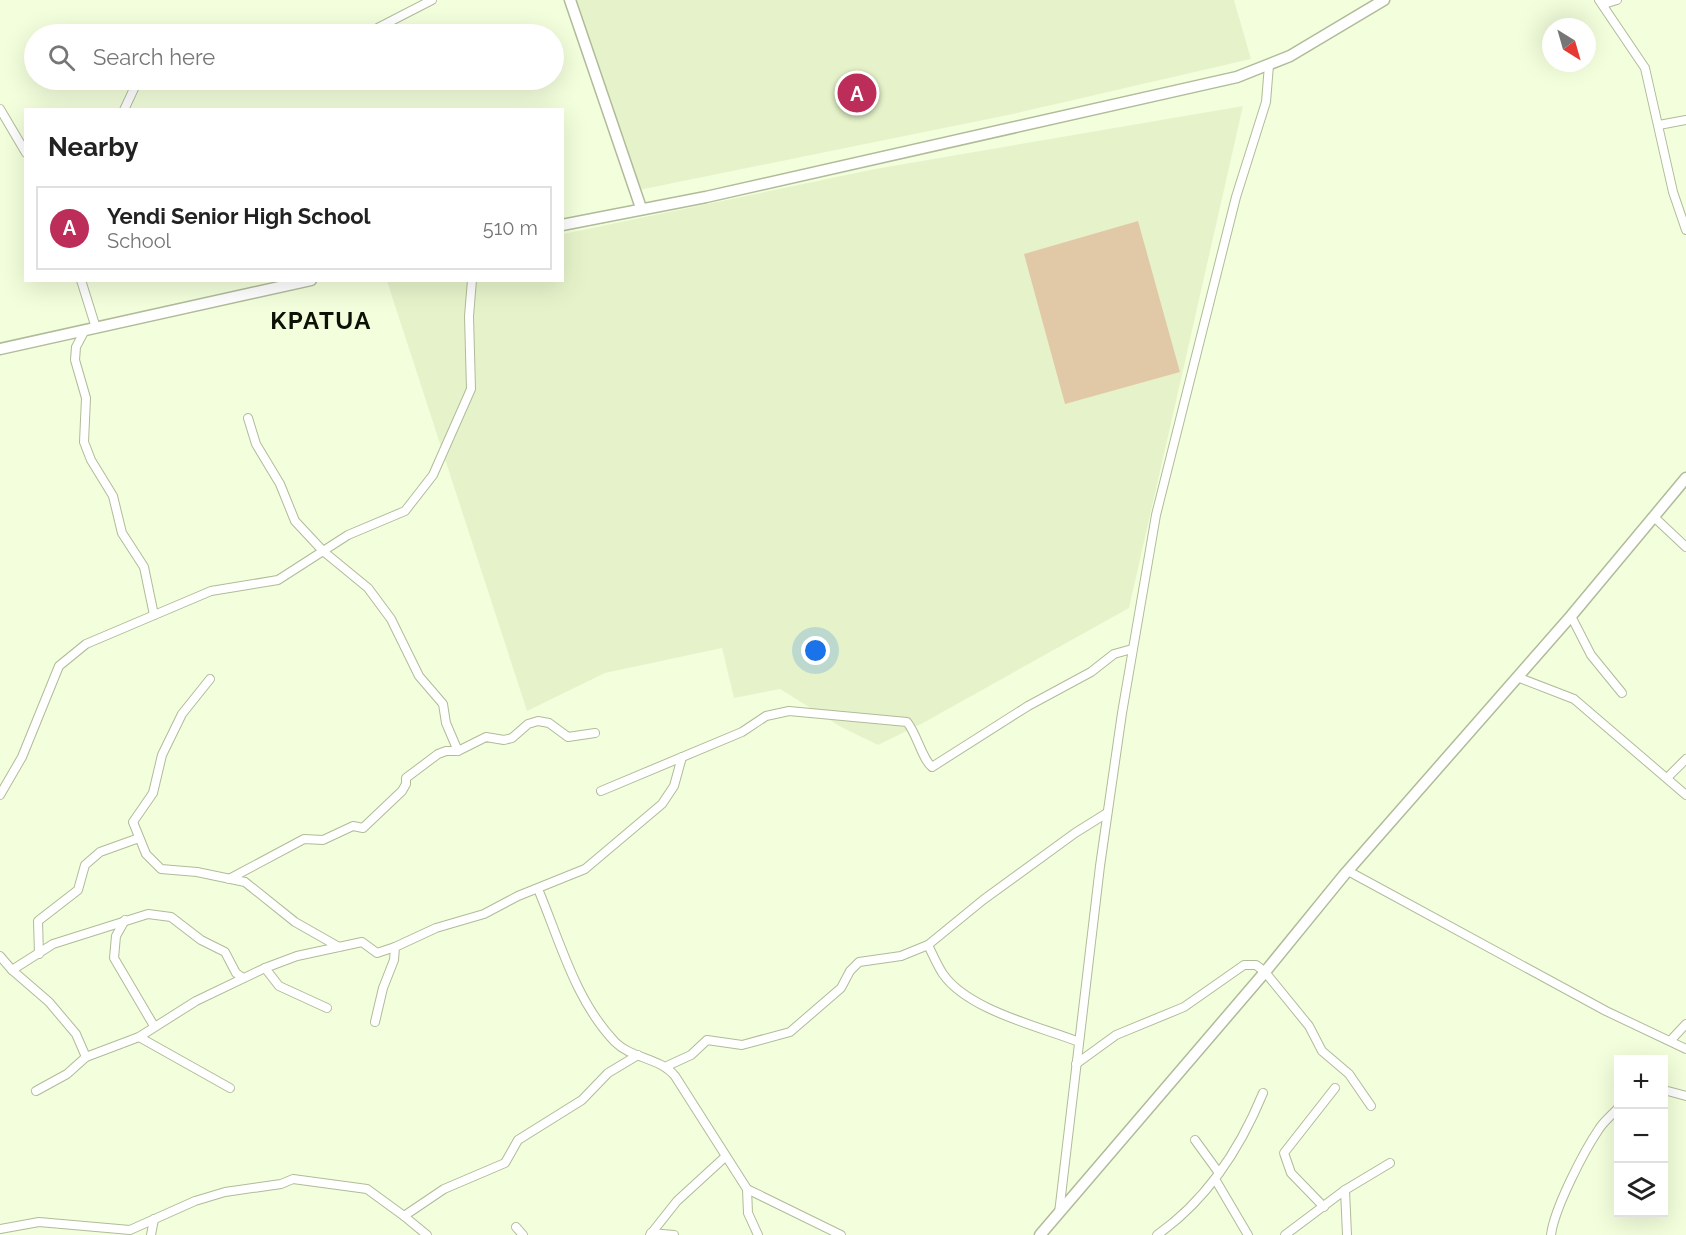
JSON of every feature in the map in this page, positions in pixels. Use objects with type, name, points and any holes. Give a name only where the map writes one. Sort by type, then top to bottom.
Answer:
[{"type":"main road","points":[[570,0],[641,208]]},
{"type":"main road","points":[[564,225],[706,197],[1237,77],[1307,47],[1384,0]]},
{"type":"main road","points":[[0,349],[301,282]]},
{"type":"main road","points":[[1040,1235],[1059,1216],[1348,871],[1570,616],[1686,478]]},
{"type":"street","points":[[385,24],[432,0]]},
{"type":"street","points":[[1617,0],[1601,2],[1646,68],[1673,192],[1686,230]]},
{"type":"street","points":[[1059,1216],[1107,813],[1132,649],[1156,515],[1236,197],[1266,102],[1269,65]]},
{"type":"street","points":[[125,108],[133,90]]},
{"type":"street","points":[[0,109],[24,150]]},
{"type":"street","points":[[0,115],[8,122]]},
{"type":"street","points":[[1659,125],[1686,120]]},
{"type":"street","points":[[81,282],[91,329],[76,347],[75,360],[86,399],[84,442],[91,460],[113,496],[122,533],[144,567],[152,593],[154,615]]},
{"type":"street","points":[[0,795],[22,757],[59,666],[86,644],[211,591],[278,580],[295,572],[348,535],[405,512],[433,475],[471,389],[469,316],[472,282]]},
{"type":"street","points":[[248,418],[256,444],[280,484],[295,521],[323,551],[368,588],[391,619],[419,676],[443,704],[446,723],[458,751]]},
{"type":"street","points":[[1654,517],[1686,547]]},
{"type":"street","points":[[1570,616],[1591,655],[1622,693]]},
{"type":"street","points":[[601,791],[742,732],[766,716],[789,711],[907,722],[916,734],[927,763],[932,767],[1028,706],[1091,672],[1114,654],[1132,649]]},
{"type":"street","points":[[1517,677],[1575,699],[1686,795]]},
{"type":"street","points":[[210,679],[182,714],[162,755],[153,793],[133,822],[146,854],[161,869],[197,872],[245,882],[295,922],[339,947]]},
{"type":"street","points":[[230,879],[304,838],[323,840],[353,826],[363,828],[402,791],[406,778],[412,772],[438,754],[458,751],[486,737],[504,740],[512,738],[528,724],[538,721],[549,723],[568,737],[595,733]]},
{"type":"street","points":[[36,1091],[67,1074],[86,1057],[139,1037],[154,1026],[265,968],[297,956],[362,942],[377,953],[395,948],[436,928],[484,914],[518,896],[585,869],[662,804],[674,786],[682,757]]},
{"type":"street","points":[[1667,778],[1686,759]]},
{"type":"street","points":[[667,1066],[691,1055],[707,1040],[742,1045],[790,1032],[842,988],[850,971],[859,962],[901,956],[928,945],[983,900],[1075,833],[1107,813]]},
{"type":"street","points":[[39,954],[38,921],[78,890],[86,865],[100,852],[139,838]]},
{"type":"street","points":[[1348,871],[1606,1011],[1686,1049]]},
{"type":"street","points":[[538,889],[579,989],[615,1042],[638,1055],[667,1066],[684,1088],[747,1190],[841,1235]]},
{"type":"street","points":[[12,970],[53,944],[148,914],[171,917],[201,940],[225,952],[236,973],[243,978]]},
{"type":"street","points":[[125,920],[116,936],[114,958],[154,1026]]},
{"type":"street","points":[[928,945],[944,975],[961,992],[984,1008],[1079,1042]]},
{"type":"street","points":[[375,1022],[383,988],[394,960],[395,948]]},
{"type":"street","points":[[0,956],[12,970],[49,1002],[76,1034],[86,1057]]},
{"type":"street","points":[[1076,1064],[1116,1035],[1184,1007],[1244,965],[1256,965],[1265,972],[1309,1026],[1322,1051],[1349,1074],[1371,1106]]},
{"type":"street","points":[[265,968],[279,986],[327,1008]]},
{"type":"street","points":[[1671,1040],[1686,1024]]},
{"type":"street","points":[[139,1037],[230,1088]]},
{"type":"street","points":[[404,1216],[444,1189],[505,1163],[518,1140],[582,1100],[608,1073],[638,1055]]},
{"type":"street","points":[[1324,1207],[1291,1173],[1284,1153],[1335,1088]]},
{"type":"street","points":[[1668,1091],[1686,1096]]},
{"type":"street","points":[[1157,1235],[1181,1218],[1236,1151],[1263,1093]]},
{"type":"street","points":[[1551,1235],[1556,1213],[1587,1149],[1600,1127],[1617,1109]]},
{"type":"street","points":[[1195,1140],[1248,1235]]},
{"type":"street","points":[[651,1234],[677,1202],[725,1157]]},
{"type":"street","points":[[1286,1235],[1345,1190],[1390,1163]]},
{"type":"street","points":[[0,1229],[39,1222],[130,1230],[195,1201],[225,1192],[281,1184],[293,1179],[367,1189],[427,1235]]},
{"type":"street","points":[[747,1190],[748,1213],[758,1235]]},
{"type":"street","points":[[1345,1190],[1346,1234]]},
{"type":"street","points":[[151,1235],[154,1219]]},
{"type":"street","points":[[516,1227],[523,1235]]},
{"type":"street","points":[[651,1234],[674,1235]]},
{"type":"shaded area","points":[[576,0],[1234,0],[1251,59],[1013,114],[639,190]]},
{"type":"shaded area","points":[[1243,106],[1129,608],[923,723],[878,745],[841,727],[780,689],[734,698],[722,648],[605,673],[527,711],[387,282],[564,282],[564,234],[875,169]]},
{"type":"shaded area","points":[[1138,221],[1180,372],[1065,404],[1024,254]]},
{"type":"place","name":"Yendi Senior High School","points":[[857,93]]},
{"type":"district","name":"KPATUA","points":[[321,320]]}]
